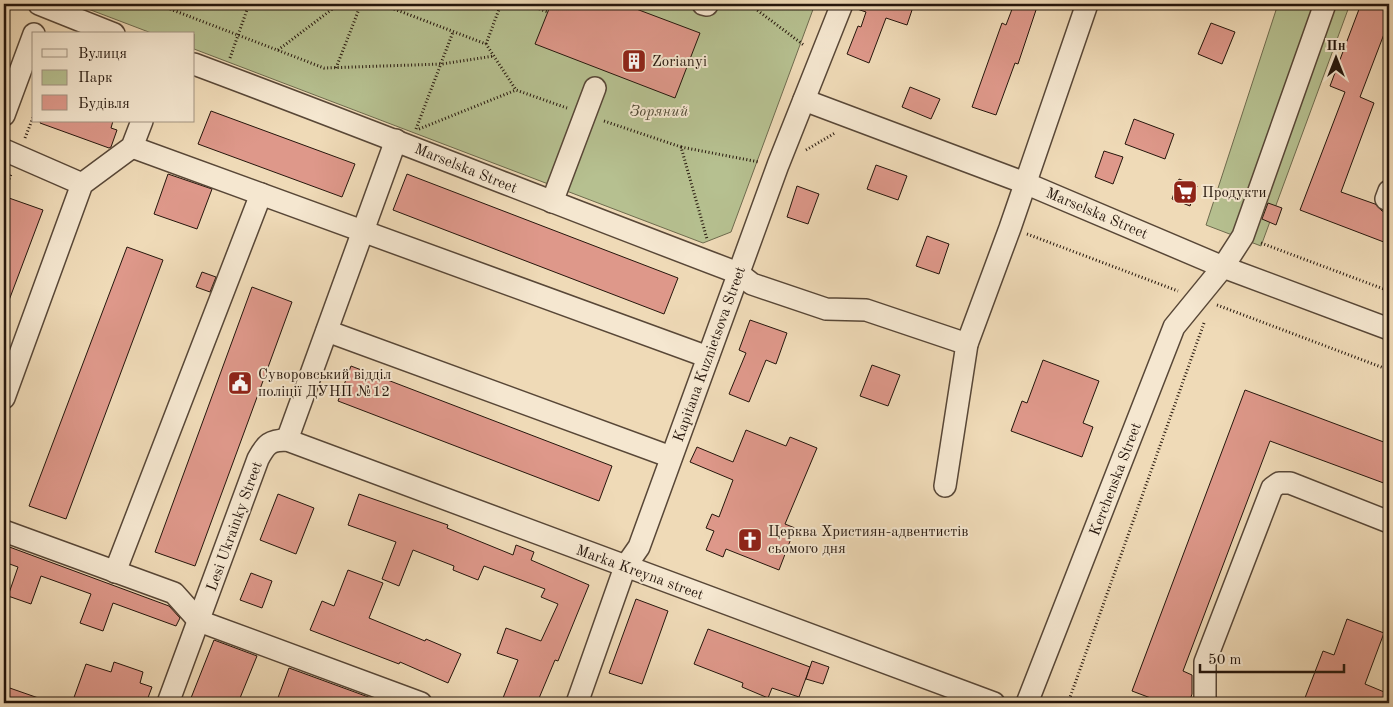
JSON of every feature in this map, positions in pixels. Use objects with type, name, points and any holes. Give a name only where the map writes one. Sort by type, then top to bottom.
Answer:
[{"type":"street","points":[[35,32],[43,4],[109,32]]},
{"type":"street","name":"Kapitana Kuznietsova Street","points":[[577,703],[625,567],[638,547],[778,165],[842,4]]},
{"type":"street","points":[[945,486],[967,344],[1025,183],[1086,4]]},
{"type":"street","name":"Kerchenska Street","points":[[1028,703],[1174,327],[1223,267],[1243,236],[1326,4]]},
{"type":"street","points":[[4,115],[32,39]]},
{"type":"street","name":"Marselska Street","points":[[195,64],[396,140],[738,273],[752,284],[826,309],[866,310],[967,344]]},
{"type":"street","points":[[552,202],[595,88]]},
{"type":"street","name":"Marselska Street","points":[[804,100],[1025,183],[1223,267],[1389,328]]},
{"type":"street","points":[[4,398],[82,184],[132,147],[142,122]]},
{"type":"street","points":[[287,440],[396,140]]},
{"type":"street","points":[[132,147],[708,357]]},
{"type":"street","points":[[4,150],[82,184]]},
{"type":"street","points":[[1389,191],[1386,199],[1389,200]]},
{"type":"street","points":[[115,572],[261,194]]},
{"type":"street","points":[[327,331],[671,457]]},
{"type":"street","name":"Lesi Ukrainky Street","points":[[168,703],[258,459],[264,447],[275,440],[287,440]]},
{"type":"street","name":"Marka Kreyna street","points":[[287,440],[994,703]]},
{"type":"street","points":[[1205,703],[1205,662],[1272,488],[1280,483],[1290,483],[1389,522]]},
{"type":"street","points":[[4,532],[174,594],[198,621],[421,703]]},
{"type":"path","points":[[157,4],[324,68],[442,64],[494,56]]},
{"type":"path","points":[[224,76],[249,4]]},
{"type":"path","points":[[277,50],[339,4]]},
{"type":"path","points":[[336,68],[361,4]]},
{"type":"path","points":[[381,4],[486,44],[516,90],[680,147],[778,165]]},
{"type":"path","points":[[486,44],[501,4]]},
{"type":"path","points":[[526,4],[548,12]]},
{"type":"path","points":[[749,4],[821,58]]},
{"type":"path","points":[[453,32],[416,130],[516,90]]},
{"type":"path","points":[[805,150],[841,130]]},
{"type":"path","points":[[680,147],[708,242]]},
{"type":"path","points":[[1243,236],[1389,291]]},
{"type":"path","points":[[1211,303],[1389,370]]},
{"type":"green space","name":"Зоряний","points":[[75,4],[815,4],[731,232],[703,243],[195,49],[195,32],[149,32]]},
{"type":"green space","points":[[1278,4],[1350,4],[1261,246],[1206,225]]},
{"type":"building","name":"Zorianyi","points":[[551,4],[623,4],[700,33],[675,98],[535,44]]},
{"type":"building","points":[[854,4],[914,4],[907,25],[886,18],[869,63],[847,54],[858,26],[861,27],[866,12],[854,8]]},
{"type":"building","points":[[1014,4],[1038,4],[1018,64],[1015,63],[996,115],[972,107],[1002,23],[1006,25]]},
{"type":"building","points":[[1361,4],[1389,4],[1389,21],[1360,97],[1374,103],[1341,192],[1375,204],[1382,211],[1389,212],[1389,244],[1300,210],[1345,92],[1330,86]]},
{"type":"building","points":[[1211,23],[1235,32],[1222,64],[1198,54]]},
{"type":"building","points":[[910,87],[940,99],[931,119],[902,107]]},
{"type":"building","points":[[211,111],[355,164],[342,197],[198,144]]},
{"type":"building","points":[[1134,119],[1174,134],[1165,159],[1125,144]]},
{"type":"building","points":[[113,122],[111,128],[117,130],[109,148],[40,123]]},
{"type":"building","points":[[1104,151],[1123,157],[1113,184],[1095,177]]},
{"type":"building","points":[[876,165],[907,176],[898,200],[867,189]]},
{"type":"building","points":[[168,174],[212,189],[197,229],[154,214]]},
{"type":"building","points":[[407,174],[678,278],[664,314],[393,210]]},
{"type":"building","name":"Продукти","points":[[1179,179],[1197,186],[1190,206],[1172,199]]},
{"type":"building","points":[[797,186],[819,194],[808,224],[787,217]]},
{"type":"building","points":[[9,198],[43,210],[4,311],[4,212]]},
{"type":"building","points":[[1268,203],[1282,208],[1276,225],[1262,219]]},
{"type":"building","points":[[927,236],[949,244],[939,274],[916,266]]},
{"type":"building","points":[[127,247],[163,260],[66,519],[29,506]]},
{"type":"building","points":[[202,272],[216,277],[210,292],[196,287]]},
{"type":"building","points":[[252,287],[292,302],[195,566],[155,552]]},
{"type":"building","points":[[750,320],[787,333],[776,364],[766,360],[749,402],[729,394],[746,353],[739,350]]},
{"type":"building","points":[[1043,360],[1099,381],[1083,423],[1093,427],[1082,457],[1011,431],[1022,401],[1027,403]]},
{"type":"building","points":[[872,365],[900,375],[888,406],[860,396]]},
{"type":"building","points":[[351,366],[612,466],[599,501],[338,401]]},
{"type":"building","points":[[1245,390],[1389,444],[1389,485],[1270,441],[1183,671],[1192,675],[1192,694],[1189,703],[1164,703],[1132,691]]},
{"type":"building","points":[[746,430],[786,446],[790,437],[817,448],[785,524],[795,528],[779,570],[726,549],[723,557],[706,550],[714,531],[706,528],[712,514],[719,517],[733,480],[690,462],[697,447],[733,462]]},
{"type":"building","points":[[278,494],[314,508],[296,554],[260,540]]},
{"type":"building","points":[[359,494],[448,525],[447,528],[513,555],[516,545],[534,552],[531,560],[589,585],[558,661],[555,660],[537,703],[501,703],[518,660],[497,653],[506,628],[541,641],[558,604],[541,597],[545,589],[484,566],[478,580],[453,570],[454,566],[413,550],[399,586],[382,579],[396,542],[348,525]]},
{"type":"building","points":[[4,545],[169,606],[180,618],[176,626],[113,603],[103,631],[80,623],[91,594],[41,576],[31,604],[8,596],[18,567],[4,562]]},
{"type":"building","points":[[348,570],[383,583],[369,618],[461,654],[448,683],[400,662],[399,664],[310,630],[322,601],[334,606]]},
{"type":"building","points":[[251,573],[272,581],[262,608],[240,600]]},
{"type":"building","points":[[636,599],[668,611],[642,684],[609,673]]},
{"type":"building","points":[[1347,619],[1384,633],[1365,684],[1389,694],[1389,703],[1303,703],[1323,651],[1334,655]]},
{"type":"building","points":[[708,629],[810,667],[799,697],[772,688],[768,698],[742,687],[743,683],[694,664]]},
{"type":"building","points":[[214,640],[257,656],[238,703],[189,703]]},
{"type":"building","points":[[812,661],[829,667],[823,684],[806,679]]},
{"type":"building","points":[[114,662],[143,672],[140,683],[152,687],[146,703],[72,703],[86,664],[111,672]]},
{"type":"building","points":[[289,668],[382,702],[382,703],[276,703]]},
{"type":"building","points":[[4,686],[47,701],[46,703],[4,703]]},
{"type":"place","name":"Zorianyi","points":[[634,61]]},
{"type":"place","name":"Продукти","points":[[1185,192]]},
{"type":"place","name":"Суворовський відділ поліції ДУНП №12","points":[[240,383]]},
{"type":"place","name":"Церква Християн-адвентистів сьомого дня","points":[[750,540]]}]
